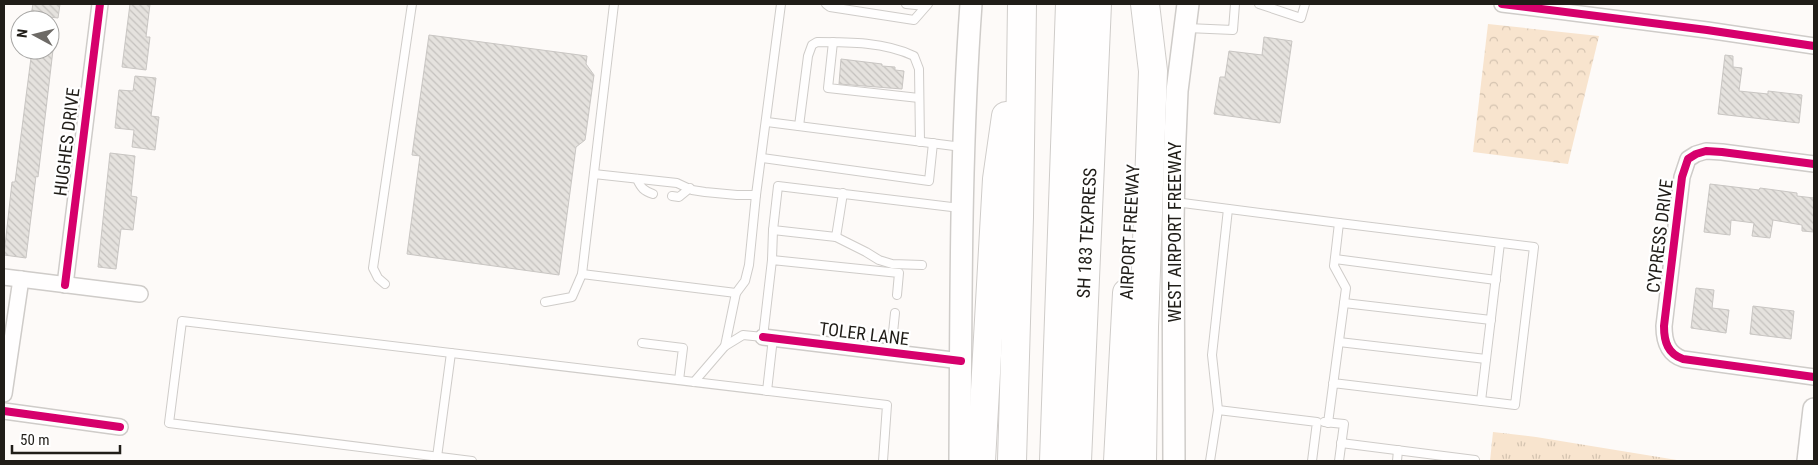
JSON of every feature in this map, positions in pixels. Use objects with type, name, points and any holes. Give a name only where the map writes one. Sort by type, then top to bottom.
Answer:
[{"type":"highway","name":"SH 183 TEXPRESS","points":[[1054,461],[1070,4]]},
{"type":"highway","name":"SH 183 TEXPRESS","points":[[1077,461],[1097,4]]},
{"type":"highway","name":"AIRPORT FREEWAY","points":[[1118,461],[1143,4]]},
{"type":"highway","points":[[1142,461],[1144,308],[1153,71],[1143,4]]},
{"type":"highway","points":[[981,461],[997,179],[1022,8]]},
{"type":"highway","points":[[1012,461],[1022,8]]},
{"type":"main road","points":[[960,461],[962,208],[965,92],[971,4]]},
{"type":"main road","name":"WEST AIRPORT FREEWAY","points":[[1174,461],[1173,202],[1177,91],[1188,4]]},
{"type":"main road","points":[[1808,461],[1814,409]]},
{"type":"street","name":"HUGHES DRIVE","points":[[65,285],[100,4]]},
{"type":"street","points":[[1502,4],[1707,30],[1814,46]]},
{"type":"street","name":"CYPRESS DRIVE","points":[[1814,164],[1706,151],[1688,159],[1682,176],[1664,326],[1666,345],[1672,354],[1683,359],[1814,377]]},
{"type":"street","points":[[4,277],[140,294]]},
{"type":"street","points":[[4,394],[21,279]]},
{"type":"street","name":"TOLER LANE","points":[[768,338],[961,360]]},
{"type":"street","points":[[4,411],[120,427]]},
{"type":"lane","points":[[385,284],[378,278],[373,268],[412,4]]},
{"type":"lane","points":[[545,302],[572,297],[582,274],[614,4]]},
{"type":"lane","points":[[725,346],[736,293],[745,281],[749,264],[781,4]]},
{"type":"lane","points":[[826,4],[830,7],[914,20],[926,5]]},
{"type":"lane","points":[[906,4],[926,5]]},
{"type":"lane","points":[[1185,28],[1233,30],[1235,4]]},
{"type":"lane","points":[[1260,4],[1301,18],[1305,4]]},
{"type":"lane","points":[[799,126],[808,56],[812,45],[817,42],[854,42],[904,51],[914,56],[919,69],[920,142]]},
{"type":"lane","points":[[834,42],[828,88],[919,98]]},
{"type":"lane","points":[[767,122],[964,148]]},
{"type":"lane","points":[[762,158],[929,181],[933,144]]},
{"type":"lane","points":[[594,174],[677,183],[705,192],[756,195]]},
{"type":"lane","points":[[637,178],[640,187],[653,194]]},
{"type":"lane","points":[[767,391],[773,230],[778,186],[962,208]]},
{"type":"lane","points":[[672,196],[679,197],[690,188]]},
{"type":"lane","points":[[836,237],[843,193]]},
{"type":"lane","points":[[1173,202],[1534,247],[1515,405],[1333,383]]},
{"type":"lane","points":[[1210,461],[1218,410],[1212,355],[1228,209]]},
{"type":"lane","points":[[1328,423],[1346,288],[1334,266],[1339,224]]},
{"type":"lane","points":[[773,230],[836,237],[878,260],[892,264],[922,265]]},
{"type":"lane","points":[[1481,401],[1500,243]]},
{"type":"lane","points":[[1335,259],[1496,280]]},
{"type":"lane","points":[[772,260],[899,274],[897,296]]},
{"type":"lane","points":[[582,274],[736,293]]},
{"type":"lane","points":[[1344,303],[1491,320]]},
{"type":"lane","points":[[891,352],[895,313]]},
{"type":"lane","points":[[472,461],[169,422],[182,321],[887,405],[882,461]]},
{"type":"lane","points":[[694,382],[725,346],[743,335],[768,338]]},
{"type":"lane","points":[[1339,342],[1486,359]]},
{"type":"lane","points":[[642,343],[683,348],[679,380]]},
{"type":"lane","points":[[438,457],[451,353]]},
{"type":"lane","points":[[1218,410],[1344,424],[1339,461]]},
{"type":"lane","points":[[1312,461],[1317,422]]},
{"type":"lane","points":[[1341,443],[1474,461]]},
{"type":"lane","points":[[1397,461],[1398,450]]},
{"type":"green space","points":[[1488,24],[1599,36],[1568,164],[1473,152]]},
{"type":"green space","points":[[1493,432],[1536,437],[1683,461],[1490,461]]},
{"type":"building","points":[[33,4],[60,4],[59,10],[32,10]]},
{"type":"building","points":[[130,4],[150,4],[146,37],[150,37],[146,70],[122,67]]},
{"type":"building","points":[[429,35],[587,56],[586,64],[594,75],[585,140],[576,147],[559,275],[407,254],[420,156],[412,155]]},
{"type":"building","points":[[1264,37],[1292,41],[1280,123],[1214,114],[1220,77],[1225,77],[1229,51],[1262,55]]},
{"type":"building","points":[[1725,55],[1733,56],[1733,67],[1742,68],[1739,91],[1768,94],[1768,91],[1802,95],[1799,123],[1718,114]]},
{"type":"building","points":[[841,59],[882,64],[882,66],[895,67],[895,70],[904,71],[902,89],[839,84]]},
{"type":"building","points":[[31,60],[52,60],[26,258],[4,255],[12,182],[15,182]]},
{"type":"building","points":[[135,76],[156,78],[151,116],[159,117],[155,150],[132,147],[134,130],[115,128],[119,90],[133,91]]},
{"type":"building","points":[[110,153],[135,156],[131,196],[137,197],[133,230],[121,229],[116,269],[98,267]]},
{"type":"building","points":[[1710,184],[1759,190],[1760,188],[1797,193],[1797,196],[1814,198],[1814,232],[1802,231],[1802,225],[1773,220],[1770,238],[1752,236],[1754,223],[1731,220],[1730,235],[1704,232]]},
{"type":"building","points":[[1696,288],[1714,290],[1712,308],[1729,310],[1726,333],[1691,328]]},
{"type":"building","points":[[1753,306],[1794,311],[1791,339],[1750,334]]},
{"type":"cycle path","points":[[65,285],[100,4]]},
{"type":"cycle path","points":[[1502,4],[1707,30],[1814,46]]},
{"type":"cycle path","points":[[1814,164],[1706,151],[1688,159],[1682,177],[1664,326],[1665,337],[1670,351],[1683,359],[1814,377]]},
{"type":"cycle path","points":[[763,337],[961,361]]},
{"type":"cycle path","points":[[4,411],[120,427]]}]
